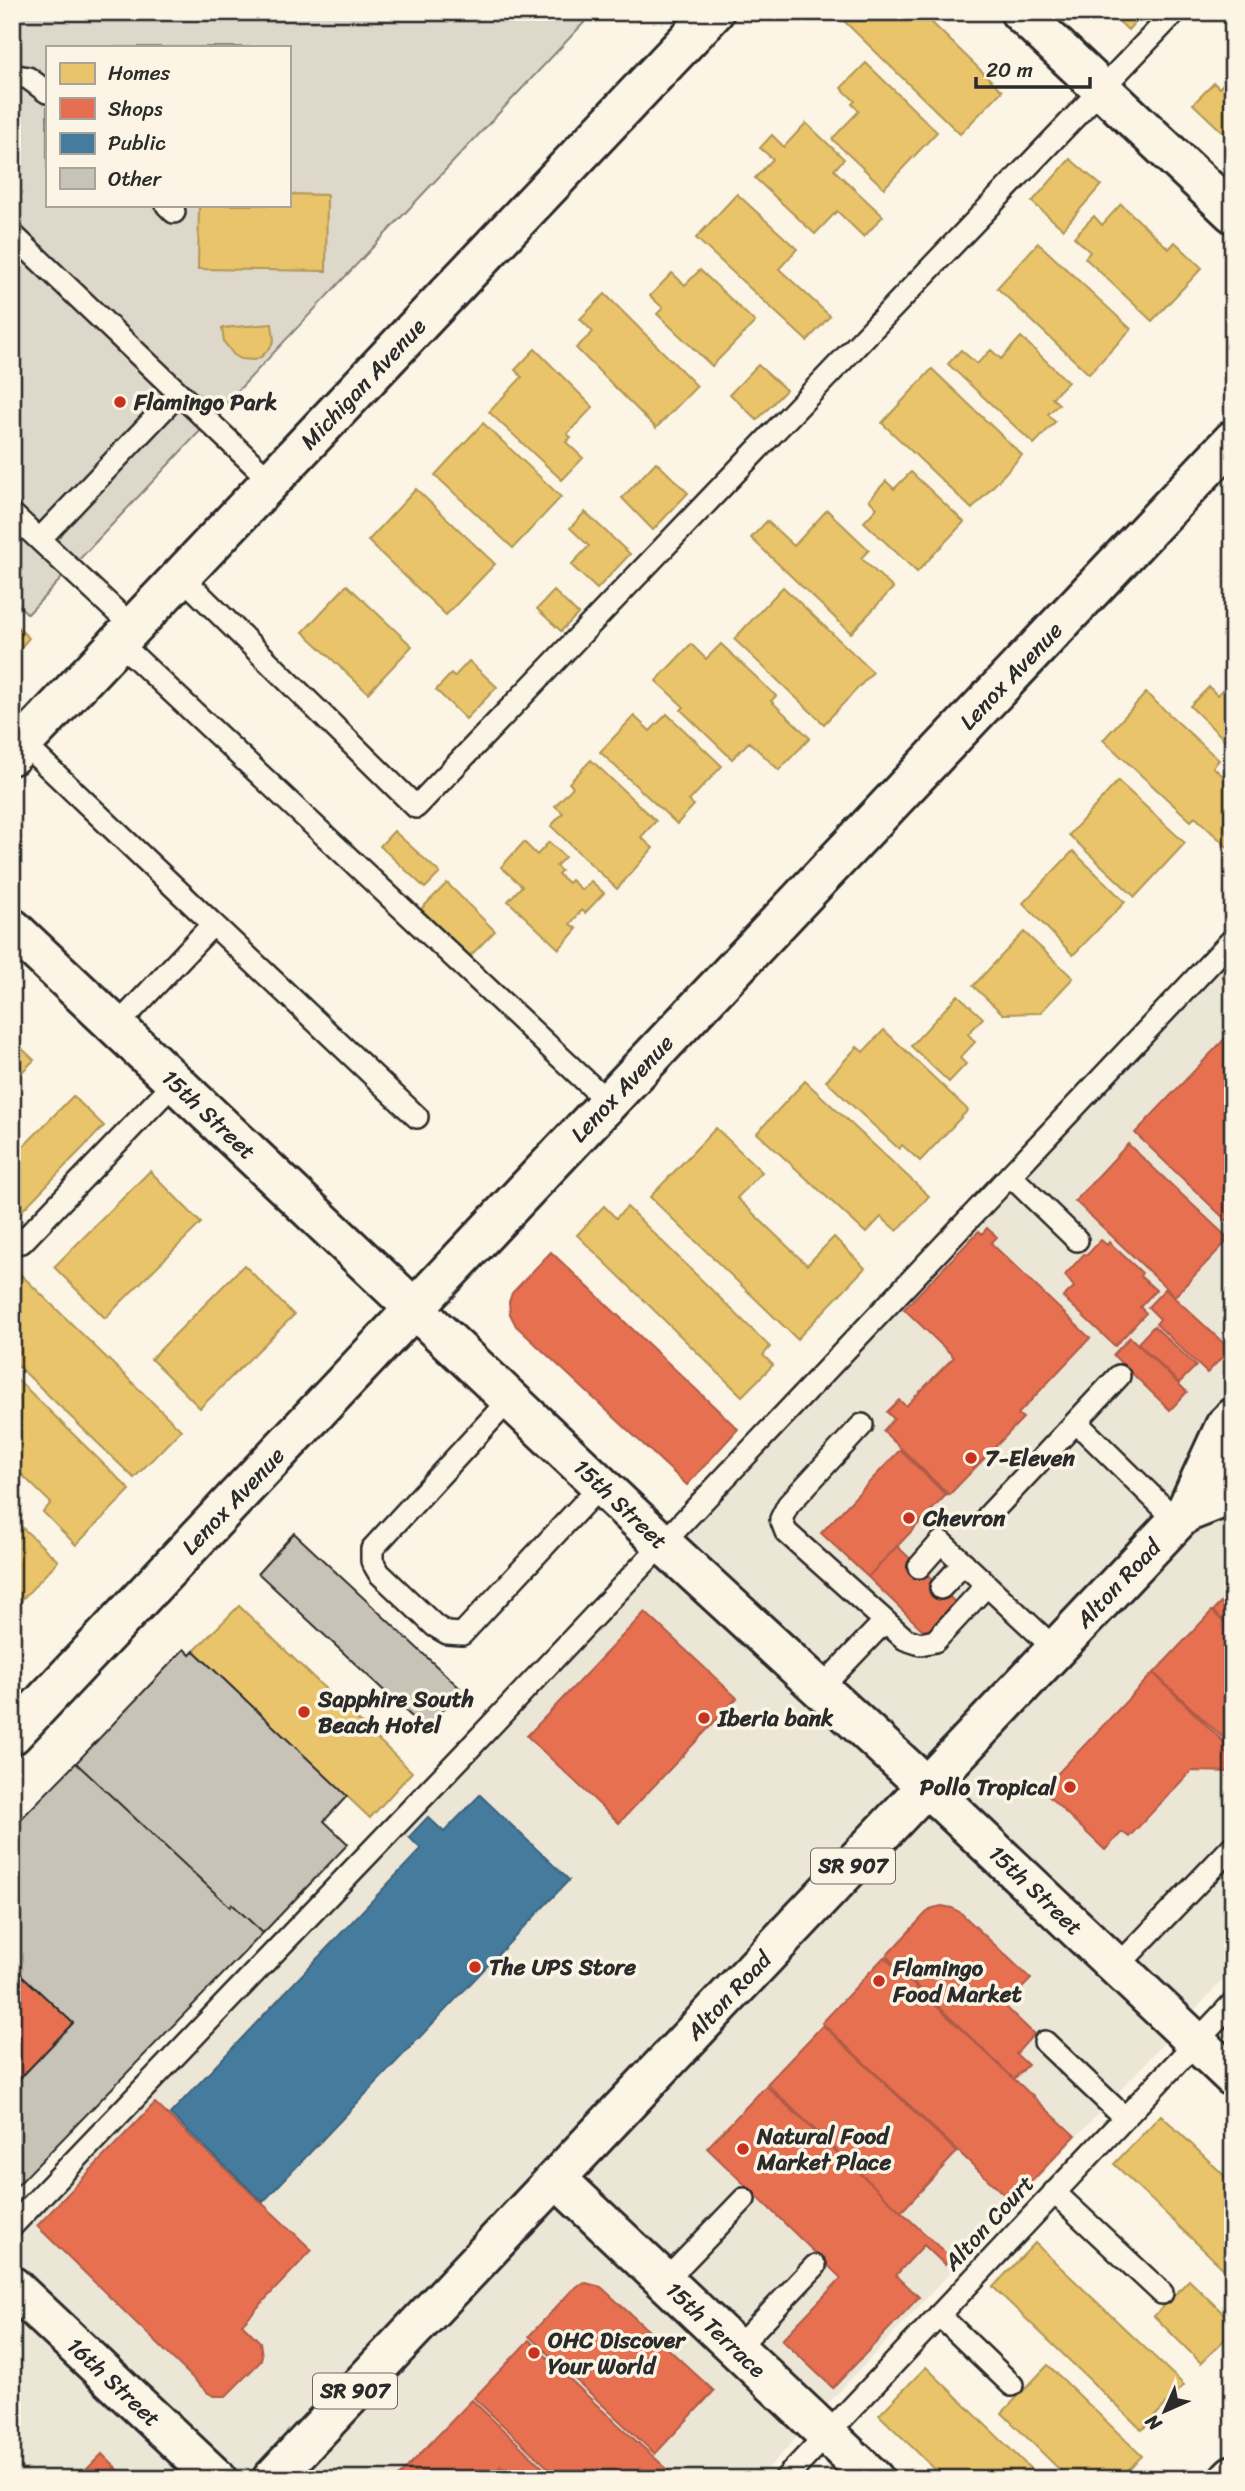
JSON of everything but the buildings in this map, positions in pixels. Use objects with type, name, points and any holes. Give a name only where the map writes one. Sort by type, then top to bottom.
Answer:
[{"type":"main road","name":"Michigan Avenue","points":[[18,749],[714,12]]},
{"type":"main road","points":[[1020,12],[1233,213]]},
{"type":"main road","name":"Lenox Avenue","points":[[12,1735],[1233,440]]},
{"type":"main road","name":"15th Street","points":[[12,928],[662,1543],[927,1787],[1233,2077]]},
{"type":"main road","name":"Alton Road","points":[[272,2479],[1181,1517],[1225,1426],[1233,1418]]},
{"type":"main road","name":"Alton Road","points":[[1181,1517],[1233,1494]]},
{"type":"main road","name":"15th Terrace","points":[[557,2179],[874,2479]]},
{"type":"main road","name":"16th Street","points":[[12,2286],[217,2479]]},
{"type":"main road","points":[[1229,2479],[1233,2475]]},
{"type":"lane","points":[[181,576],[416,807],[1175,12]]},
{"type":"lane","points":[[12,75],[28,78],[46,91]]},
{"type":"lane","points":[[12,234],[271,481]]},
{"type":"lane","points":[[40,539],[179,393]]},
{"type":"lane","points":[[12,514],[40,539],[126,635],[609,1103]]},
{"type":"lane","points":[[18,749],[213,924],[417,1118]]},
{"type":"lane","points":[[117,1026],[213,924]]},
{"type":"lane","points":[[12,2226],[1233,939]]},
{"type":"lane","points":[[22,1242],[175,1082]]},
{"type":"lane","points":[[1010,1175],[1077,1240]]},
{"type":"lane","points":[[988,1516],[1119,1376]]},
{"type":"lane","points":[[510,1399],[372,1549],[372,1561],[379,1573],[435,1626],[447,1633],[462,1634],[601,1485]]},
{"type":"lane","points":[[1076,1422],[1181,1517]]},
{"type":"lane","points":[[862,1425],[788,1505],[781,1519],[786,1532],[892,1617],[905,1639],[920,1644],[935,1641],[988,1585]]},
{"type":"lane","points":[[919,1567],[942,1542],[1056,1650]]},
{"type":"lane","points":[[941,1588],[964,1563]]},
{"type":"lane","points":[[820,1689],[892,1617]]},
{"type":"lane","points":[[1117,1967],[1233,1846]]},
{"type":"lane","name":"Alton Court","points":[[785,2479],[1233,2003]]},
{"type":"lane","points":[[1045,2042],[1125,2118]]},
{"type":"lane","points":[[1054,2192],[1161,2293]]},
{"type":"lane","points":[[665,2281],[744,2199]]},
{"type":"lane","points":[[736,2348],[815,2266]]},
{"type":"lane","points":[[939,2315],[1012,2385]]},
{"type":"shaded area","name":"Flamingo Park","points":[[12,12],[594,12],[28,614],[12,599]]},
{"type":"shaded area","points":[[1233,956],[1233,1969],[758,2479],[12,2479],[12,2241]]},
{"type":"place","name":"Flamingo Park","points":[[120,402]]},
{"type":"place","name":"7-Eleven","points":[[971,1458]]},
{"type":"place","name":"Chevron","points":[[909,1518]]},
{"type":"place","name":"Sapphire South Beach Hotel","points":[[304,1712]]},
{"type":"place","name":"Iberia bank","points":[[704,1718]]},
{"type":"place","name":"Pollo Tropical","points":[[1070,1787]]},
{"type":"place","name":"The UPS Store","points":[[475,1967]]},
{"type":"place","name":"Flamingo Food Market","points":[[879,1981]]},
{"type":"place","name":"Natural Food Market Place","points":[[743,2149]]},
{"type":"place","name":"OHC Discover Your World","points":[[534,2353]]}]
